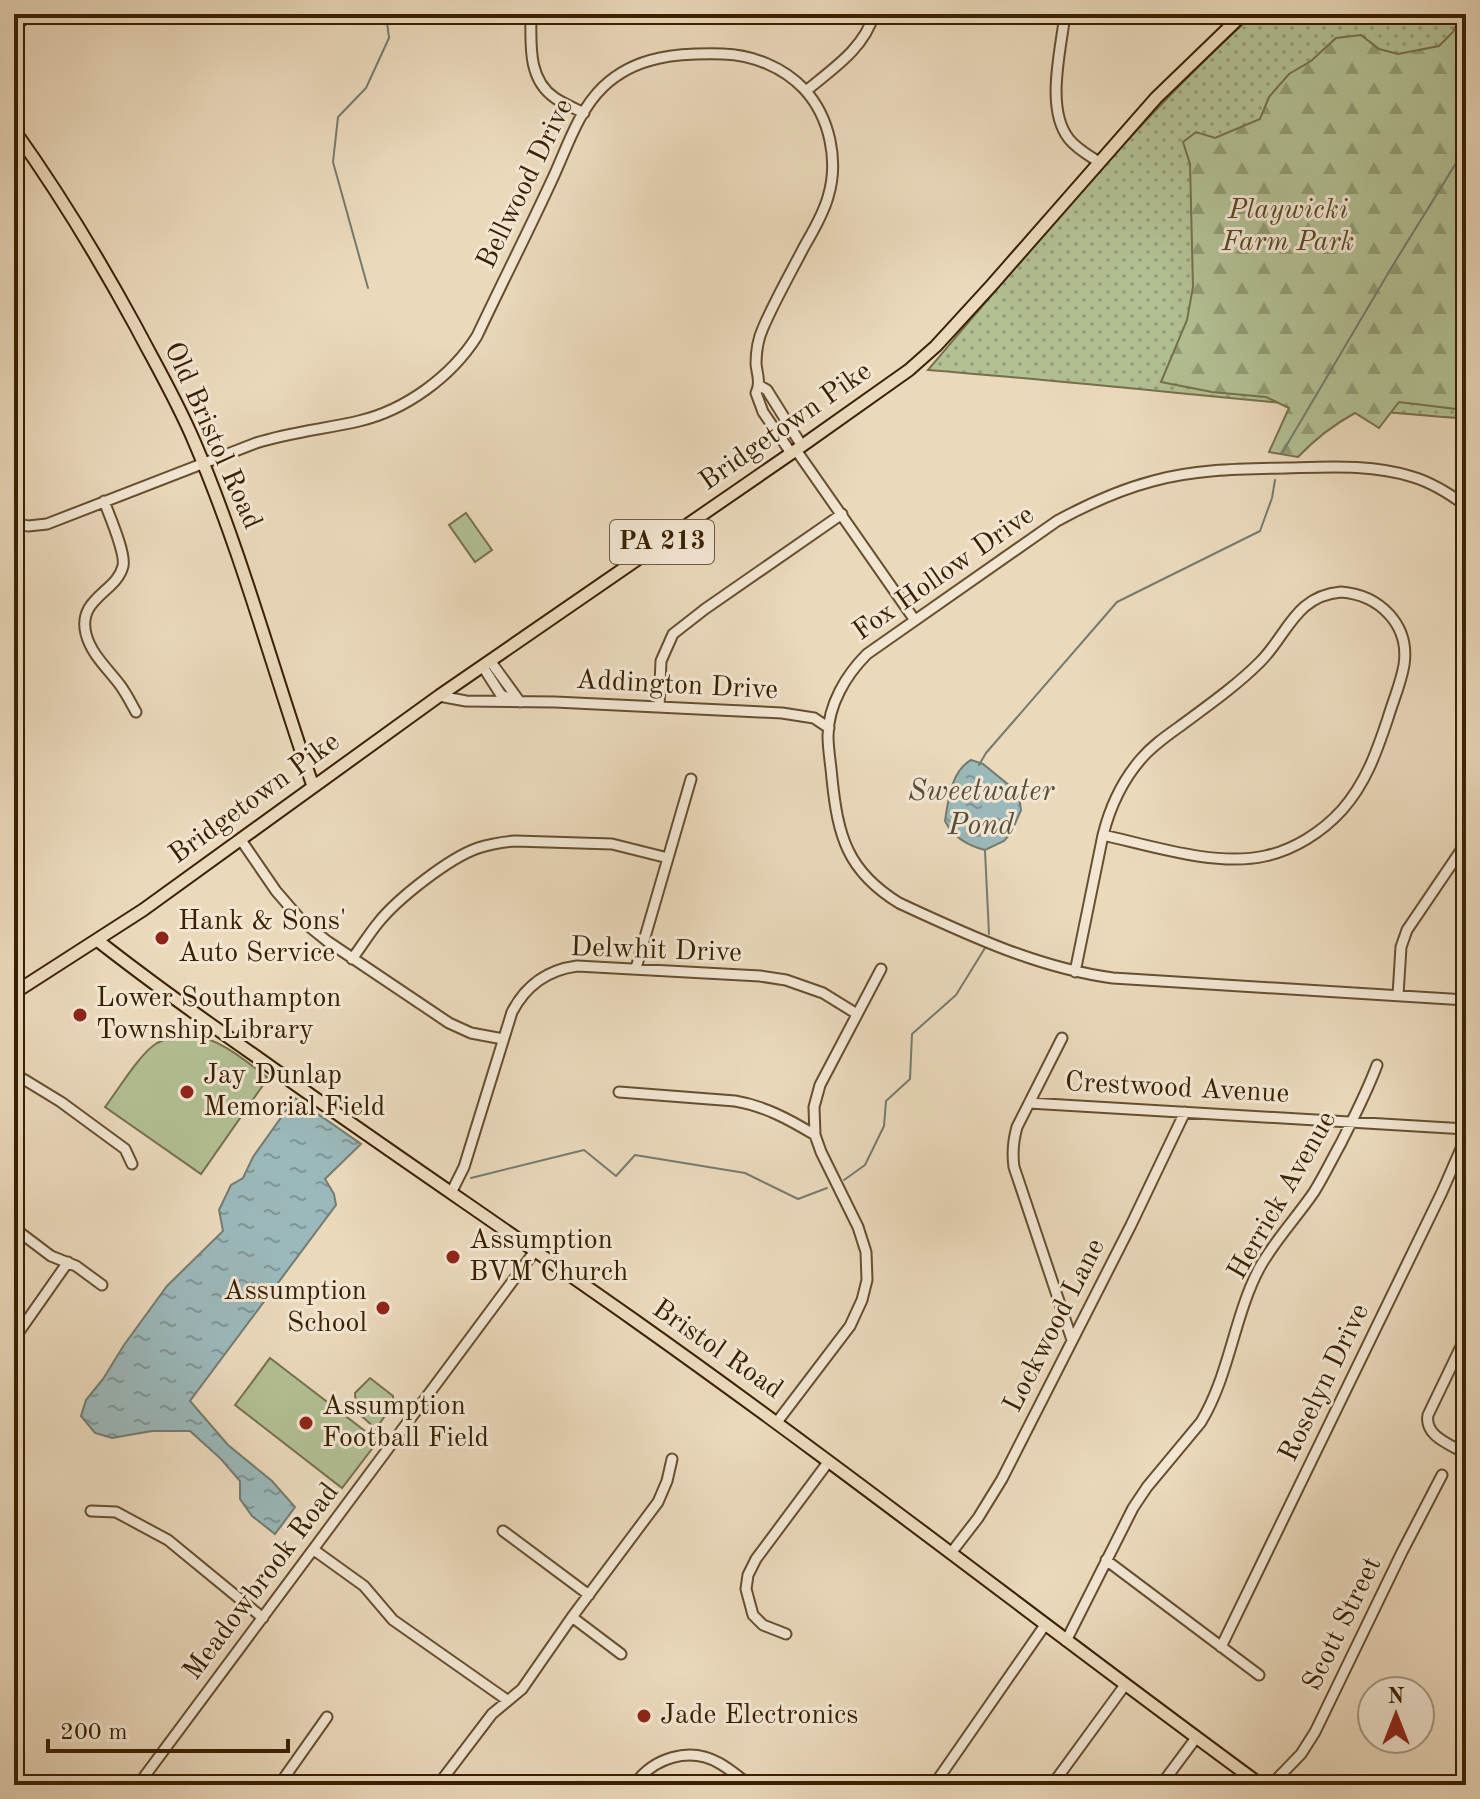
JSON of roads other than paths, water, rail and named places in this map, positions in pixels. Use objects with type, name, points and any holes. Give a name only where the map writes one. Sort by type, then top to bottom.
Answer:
[{"type":"main road","name":"Bridgetown Pike","points":[[14,993],[143,910],[439,696],[909,370],[936,346],[1156,98],[1243,14]]},
{"type":"main road","name":"Old Bristol Road","points":[[14,130],[79,228],[171,391],[203,463],[251,594],[313,786]]},
{"type":"main road","name":"Bristol Road","points":[[97,940],[192,1011],[777,1422],[1261,1785]]},
{"type":"street","points":[[531,14],[535,73],[555,98],[584,113]]},
{"type":"street","points":[[806,91],[857,46],[874,14]]},
{"type":"street","points":[[1065,14],[1057,94],[1058,118],[1075,146],[1099,162]]},
{"type":"street","name":"Bellwood Drive","points":[[14,523],[28,526],[47,524],[270,439],[381,415],[432,385],[459,362],[477,336],[584,113],[600,90],[617,76],[650,60],[669,55],[725,54],[763,61],[782,71],[806,91],[827,129],[832,156],[829,195],[761,332],[756,355],[760,386],[756,393],[761,407],[796,450],[914,619]]},
{"type":"street","name":"Fox Hollow Drive","points":[[1466,506],[1448,493],[1415,477],[1367,468],[1217,470],[1173,476],[1117,493],[1057,521],[867,654],[848,676],[836,698],[829,728],[835,810],[841,835],[852,858],[873,884],[891,898],[917,911],[1021,956],[1075,972],[1113,978],[1466,1000]]},
{"type":"street","points":[[104,501],[121,548],[123,565],[118,575],[93,602],[85,625],[90,644],[136,712]]},
{"type":"street","points":[[659,707],[661,661],[673,634],[842,514]]},
{"type":"street","points":[[1075,972],[1103,835],[1116,798],[1144,756],[1160,740],[1249,673],[1306,605],[1319,597],[1351,593],[1381,606],[1394,620],[1402,638],[1404,664],[1376,752],[1351,799],[1315,834],[1267,856],[1239,860],[1210,858],[1103,835]]},
{"type":"street","points":[[487,664],[501,695],[520,702]]},
{"type":"street","name":"Addington Drive","points":[[439,696],[466,701],[782,713],[814,718],[829,728]]},
{"type":"street","points":[[636,968],[691,779]]},
{"type":"street","points":[[241,840],[276,891],[301,920],[352,959],[456,1027],[503,1039]]},
{"type":"street","points":[[352,959],[394,905],[458,858],[477,848],[515,841],[612,844],[668,858]]},
{"type":"street","points":[[1398,995],[1401,947],[1407,930],[1466,843]]},
{"type":"street","name":"Delwhit Drive","points":[[451,1193],[464,1167],[517,1003],[530,986],[547,974],[577,966],[760,976],[786,980],[823,993],[857,1014]]},
{"type":"street","points":[[777,1422],[850,1326],[867,1280],[866,1252],[858,1227],[821,1152],[813,1119],[820,1085],[881,969]]},
{"type":"street","points":[[1062,1038],[1014,1137],[1014,1167],[1072,1340]]},
{"type":"street","name":"Herrick Avenue","points":[[1066,1641],[1139,1498],[1208,1411],[1260,1268],[1314,1193],[1368,1090],[1377,1065]]},
{"type":"street","points":[[14,1075],[61,1102],[125,1149],[132,1164]]},
{"type":"street","points":[[619,1092],[754,1104],[815,1135]]},
{"type":"street","name":"Crestwood Avenue","points":[[1029,1103],[1466,1129]]},
{"type":"street","name":"Lockwood Lane","points":[[951,1553],[996,1489],[1185,1112]]},
{"type":"street","name":"Roselyn Drive","points":[[1221,1647],[1466,1137]]},
{"type":"street","points":[[14,1228],[51,1256],[68,1262],[102,1285]]},
{"type":"street","name":"Meadowbrook Road","points":[[138,1785],[535,1251]]},
{"type":"street","points":[[14,1339],[68,1262]]},
{"type":"street","points":[[1466,1336],[1427,1419],[1430,1431],[1466,1454]]},
{"type":"street","points":[[438,1785],[492,1714],[522,1689],[658,1502],[672,1459]]},
{"type":"street","points":[[786,1634],[763,1625],[753,1615],[746,1589],[748,1575],[756,1559],[829,1461]]},
{"type":"street","name":"Scott Street","points":[[1271,1785],[1301,1754],[1315,1732],[1406,1542],[1442,1475]]},
{"type":"street","points":[[91,1511],[116,1512],[168,1540],[263,1618]]},
{"type":"street","points":[[503,1531],[589,1595]]},
{"type":"street","points":[[314,1550],[364,1586],[393,1620],[507,1700]]},
{"type":"street","points":[[1106,1560],[1259,1675]]},
{"type":"street","points":[[572,1617],[621,1654]]},
{"type":"street","points":[[934,1785],[1045,1625]]},
{"type":"street","points":[[1052,1785],[1125,1685]]},
{"type":"street","points":[[279,1785],[327,1717]]},
{"type":"street","points":[[1161,1785],[1196,1738]]},
{"type":"street","points":[[634,1785],[656,1764],[673,1757],[690,1755],[721,1764],[750,1785]]},
{"type":"water","name":"Sweetwater Pond","points":[[971,760],[983,764],[1019,796],[1021,810],[1011,833],[1004,841],[985,850],[962,840],[945,821],[955,779]]},
{"type":"water","points":[[295,1098],[361,1144],[325,1179],[334,1194],[336,1205],[190,1401],[228,1445],[272,1481],[295,1507],[275,1534],[252,1516],[240,1499],[240,1481],[190,1431],[152,1431],[112,1438],[95,1433],[81,1416],[86,1400],[167,1286],[223,1231],[219,1210],[231,1185],[243,1178],[253,1157]]},
{"type":"waterway","points":[[368,288],[333,162],[338,117],[366,88],[389,38],[386,14]]},
{"type":"waterway","points":[[1282,453],[1466,147]]},
{"type":"waterway","points":[[979,765],[986,753],[1117,602],[1260,531],[1275,480]]},
{"type":"waterway","points":[[985,851],[989,934]]},
{"type":"waterway","points":[[844,1180],[865,1165],[884,1126],[886,1101],[910,1079],[912,1034],[956,995],[985,948]]},
{"type":"waterway","points":[[471,1178],[584,1150],[616,1176],[635,1155],[745,1173],[798,1199],[827,1188]]},
{"type":"railway","points":[[14,31],[46,14]]},
{"type":"place","name":"Hank & Sons' Auto Service","points":[[162,938]]},
{"type":"place","name":"Lower Southampton Township Library","points":[[80,1015]]},
{"type":"place","name":"Jay Dunlap Memorial Field","points":[[187,1092]]},
{"type":"place","name":"Assumption BVM Church","points":[[453,1257]]},
{"type":"place","name":"Assumption School","points":[[383,1308]]},
{"type":"place","name":"Assumption Football Field","points":[[306,1423]]},
{"type":"place","name":"Jade Electronics","points":[[644,1716]]},
{"type":"park label","name":"Playwicki Farm Park","points":[[1288,227]]}]
